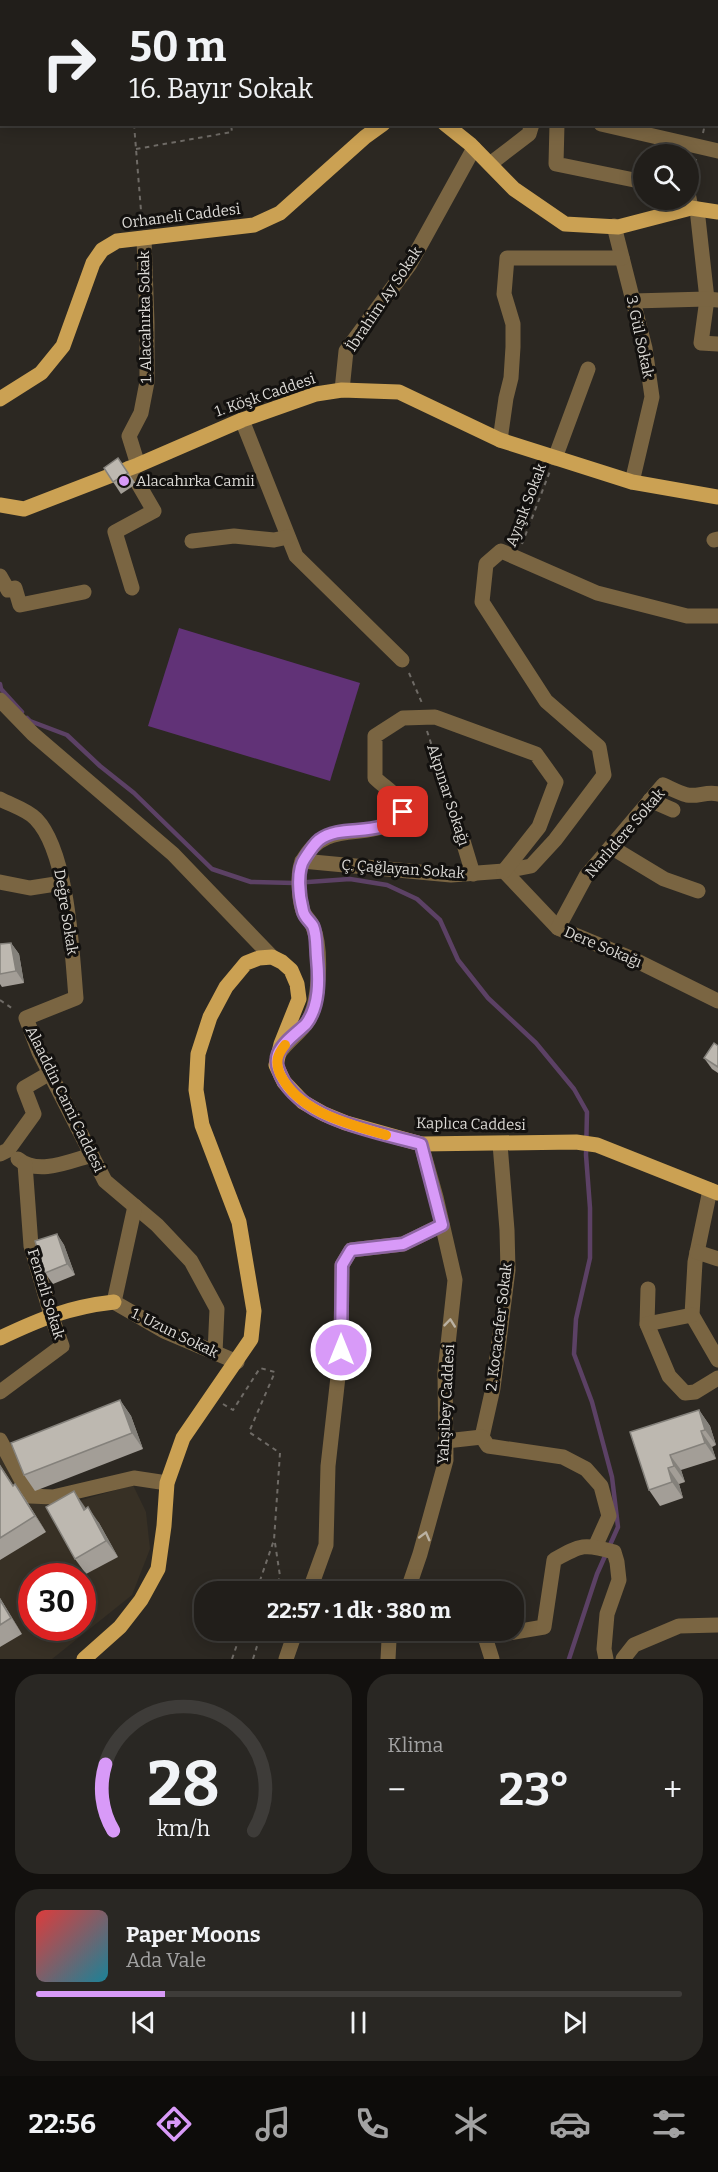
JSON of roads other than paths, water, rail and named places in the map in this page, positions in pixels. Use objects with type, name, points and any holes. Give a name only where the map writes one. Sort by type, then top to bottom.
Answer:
[{"type":"main road","name":"Orhaneli Caddesi","points":[[0,399],[41,373],[63,346],[93,263],[102,250],[117,241],[254,225],[280,213],[380,126]]},
{"type":"main road","points":[[447,126],[474,148],[514,189],[565,224],[614,226],[661,210]]},
{"type":"main road","points":[[699,204],[718,212]]},
{"type":"main road","name":"1. Köşk Caddesi","points":[[0,505],[24,509],[243,420],[316,394],[342,390],[399,392],[500,440],[555,459],[632,482],[718,497]]},
{"type":"main road","points":[[84,1659],[120,1627],[141,1600],[158,1569],[167,1483],[183,1438],[237,1362],[250,1339],[254,1311],[239,1222],[202,1125],[196,1090],[198,1054],[210,1017],[226,987],[246,963],[260,958],[272,957],[282,962],[291,970],[297,984],[299,999],[278,1054]]},
{"type":"main road","name":"Kaplıca Caddesi","points":[[278,1054],[276,1065],[284,1082],[303,1102],[346,1123],[421,1144],[576,1142],[597,1145],[714,1191]]},
{"type":"main road","points":[[0,1338],[51,1315],[87,1305],[114,1302]]},
{"type":"street","points":[[490,164],[529,134],[531,126]]},
{"type":"street","points":[[557,126],[556,164],[633,180]]},
{"type":"street","points":[[610,126],[718,151]]},
{"type":"street","name":"İbrahim Ay Sokak","points":[[342,390],[346,351],[410,264],[474,148]]},
{"type":"street","points":[[693,210],[712,300],[701,343],[718,344]]},
{"type":"street","name":"3. Gül Sokak","points":[[614,226],[645,348],[652,397],[632,482]]},
{"type":"street","name":"1. Alacahırka Sokak","points":[[132,588],[115,532],[154,511],[134,466],[129,436],[141,413],[147,382],[144,238]]},
{"type":"street","points":[[500,440],[511,378],[513,347],[513,324],[504,294],[507,258],[622,258]]},
{"type":"street","points":[[633,301],[712,300]]},
{"type":"street","points":[[555,459],[588,369]]},
{"type":"street","points":[[243,420],[296,556],[402,660]]},
{"type":"street","points":[[192,541],[234,536],[274,540],[288,537]]},
{"type":"street","name":"Ç. Çağlayan Sokak","points":[[300,873],[451,875],[504,871],[531,866],[555,840],[604,775],[599,747],[546,701],[482,602],[486,564],[501,551],[597,593],[687,616],[718,616]]},
{"type":"street","points":[[0,576],[8,590],[15,588],[20,605],[84,592]]},
{"type":"street","points":[[0,700],[33,734],[172,854],[272,957]]},
{"type":"street","points":[[278,1054],[308,1022],[317,996],[315,936],[313,927],[303,912],[300,873],[318,841],[328,835],[384,826],[396,820],[403,812],[402,803],[375,778],[375,736],[403,718],[422,711],[536,754],[556,782],[539,827],[504,871]]},
{"type":"street","name":"Narlıdere Sokak","points":[[558,928],[586,876],[663,785],[687,795],[710,792],[718,794]]},
{"type":"street","name":"Değre Sokak","points":[[0,799],[36,819],[56,852],[69,921],[76,998],[26,1018]]},
{"type":"street","points":[[650,800],[674,810]]},
{"type":"street","name":"Akpınar Sokağı","points":[[463,842],[473,874]]},
{"type":"street","points":[[610,847],[664,879],[698,891]]},
{"type":"street","name":"Dere Sokağı","points":[[504,871],[558,928],[635,960],[718,1001]]},
{"type":"street","points":[[0,882],[30,888],[62,883]]},
{"type":"street","name":"Alaaddin Cami Caddesi","points":[[26,1018],[39,1052],[105,1181],[157,1224],[191,1261],[217,1309],[215,1353]]},
{"type":"street","points":[[50,1072],[24,1088],[34,1114],[4,1152],[25,1164],[51,1167],[92,1155]]},
{"type":"street","name":"Yahşibey Caddesi","points":[[411,1581],[446,1460],[445,1372],[454,1280],[421,1144]]},
{"type":"street","name":"2. Kocacafer Sokak","points":[[482,1437],[493,1388],[508,1270],[500,1144]]},
{"type":"street","name":"Fenerli Sokak","points":[[0,1392],[62,1346],[31,1246],[25,1164]]},
{"type":"street","points":[[714,1191],[697,1252],[692,1315],[718,1360]]},
{"type":"street","points":[[114,1302],[135,1206]]},
{"type":"street","points":[[313,1581],[326,1545],[328,1466],[341,1350],[342,1265],[351,1250],[403,1244],[442,1225]]},
{"type":"street","points":[[697,1252],[718,1259]]},
{"type":"street","points":[[648,1288],[647,1324],[669,1376],[679,1389],[685,1393],[696,1392],[718,1378]]},
{"type":"street","name":"1. Uzun Sokak","points":[[114,1302],[164,1331],[237,1362]]},
{"type":"street","points":[[647,1324],[692,1315]]},
{"type":"street","points":[[446,1441],[482,1437],[488,1446],[563,1457],[586,1469],[601,1486],[609,1516],[596,1547]]},
{"type":"street","points":[[0,1440],[30,1496],[53,1497],[134,1478],[167,1483]]},
{"type":"street","points":[[492,1659],[485,1637],[544,1627],[554,1560],[579,1546],[596,1547],[614,1552],[617,1562],[619,1580],[607,1614],[604,1649],[606,1659]]},
{"type":"street","points":[[622,1659],[634,1645],[679,1626],[718,1625]]},
{"type":"street","points":[[286,1659],[292,1641]]},
{"type":"street","points":[[388,1659],[389,1641]]},
{"type":"waterway","points":[[0,684],[1,689],[22,712]]},
{"type":"waterway","points":[[27,718],[67,735],[100,766],[134,793],[212,869],[251,882],[294,883],[350,879],[387,885],[417,899],[440,920],[458,960],[488,998],[536,1043],[574,1089],[587,1112],[586,1155],[590,1208],[590,1258],[576,1319],[574,1354],[592,1402],[612,1477],[618,1527],[597,1574],[569,1659]]},
{"type":"place","name":"Alacahırka Camii","points":[[124,481]]}]
